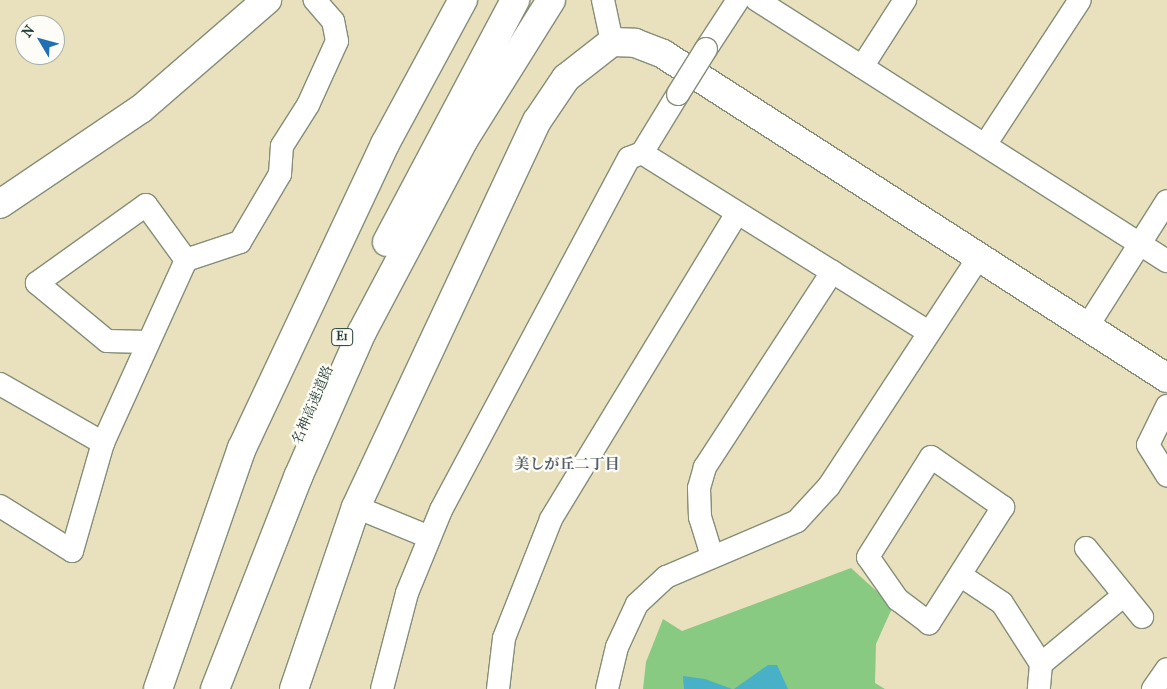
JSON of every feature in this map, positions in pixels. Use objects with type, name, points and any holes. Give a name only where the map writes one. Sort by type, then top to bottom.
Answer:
[{"type":"main road","points":[[0,204],[141,110],[267,0]]},
{"type":"main road","points":[[152,689],[170,610],[229,441],[344,188],[444,0]]},
{"type":"main road","points":[[158,689],[242,448],[385,144],[463,0]]},
{"type":"main road","name":"名神高速道路","points":[[205,689],[283,474],[348,322],[422,169],[515,0]]},
{"type":"main road","points":[[215,689],[298,477],[362,332],[463,141],[551,0]]},
{"type":"main road","points":[[294,689],[356,507],[537,121],[566,78],[612,42],[635,43],[663,54],[1167,378]]},
{"type":"street","points":[[0,506],[72,551],[103,443],[186,260],[240,242],[280,174],[282,146],[308,105],[336,41],[333,21],[315,0]]},
{"type":"street","points":[[604,0],[612,42]]},
{"type":"street","points":[[382,689],[407,593],[430,537],[629,158],[642,153],[738,0]]},
{"type":"street","points":[[757,0],[1167,261]]},
{"type":"street","points":[[862,67],[905,0]]},
{"type":"street","points":[[985,145],[1080,0]]},
{"type":"street","points":[[642,153],[928,332]]},
{"type":"street","points":[[1087,327],[1167,201]]},
{"type":"street","points":[[148,342],[107,341],[37,283],[146,205],[186,260]]},
{"type":"street","points":[[498,689],[504,638],[551,519],[737,213]]},
{"type":"street","points":[[608,689],[617,648],[637,604],[666,577],[797,520],[829,486],[928,332],[980,257]]},
{"type":"street","points":[[712,556],[700,516],[699,488],[706,467],[832,272]]},
{"type":"street","points":[[0,384],[103,443]]},
{"type":"street","points":[[1167,406],[1148,445],[1167,476]]},
{"type":"street","points":[[931,457],[1003,508],[960,575],[929,623],[898,600],[868,556],[931,457]]},
{"type":"street","points":[[356,507],[430,537]]},
{"type":"street","points":[[1086,548],[1142,617]]},
{"type":"street","points":[[960,575],[1002,603],[1041,664],[1039,689]]},
{"type":"street","points":[[1041,664],[1124,595]]},
{"type":"street","points":[[1153,689],[1167,669]]},
{"type":"green space","points":[[851,568],[893,606],[876,644],[875,683],[885,689],[643,689],[646,662],[663,619],[682,631]]},
{"type":"water","points":[[768,665],[777,665],[788,689],[734,689]]},
{"type":"water","points":[[683,676],[705,679],[732,689],[684,689]]},
{"type":"district","name":"美しが丘二丁目","points":[[567,465]]}]
